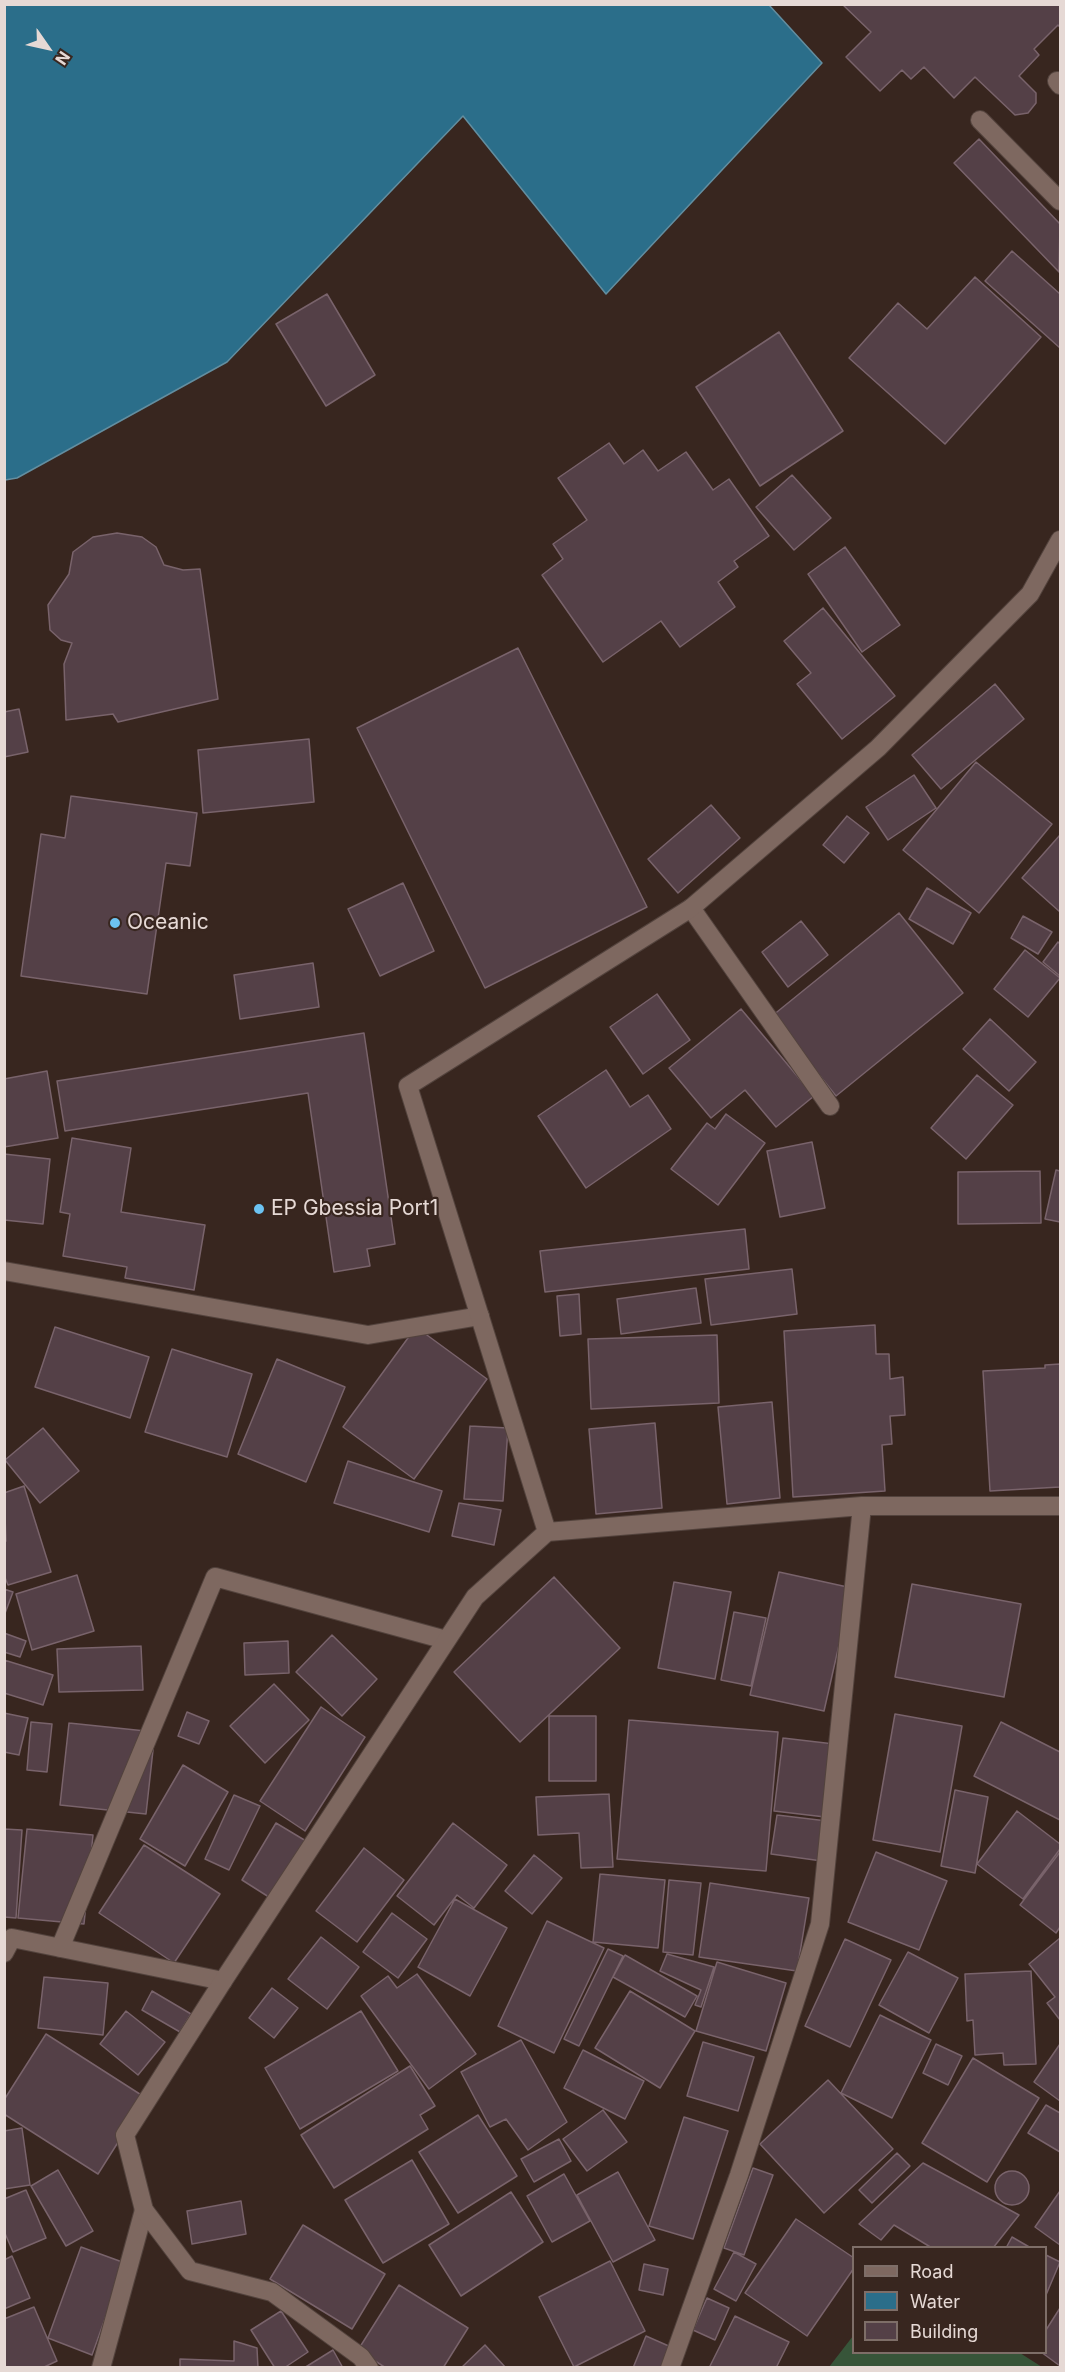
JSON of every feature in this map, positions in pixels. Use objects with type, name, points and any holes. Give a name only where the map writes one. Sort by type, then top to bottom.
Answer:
[{"type":"street","points":[[980,120],[1060,201]]},
{"type":"street","points":[[547,1532],[408,1086],[691,908],[878,748],[1030,594],[1060,540]]},
{"type":"street","points":[[691,908],[830,1106]]},
{"type":"street","points":[[4,1271],[368,1335],[480,1316]]},
{"type":"street","points":[[670,2367],[739,2175],[820,1924],[862,1506]]},
{"type":"street","points":[[369,2367],[362,2357],[272,2292],[190,2271],[144,2210],[125,2135],[223,1981],[475,1597],[547,1532],[862,1506],[1060,1506]]},
{"type":"street","points":[[60,1948],[215,1577],[446,1640]]},
{"type":"street","points":[[4,1953],[12,1938],[223,1981]]},
{"type":"street","points":[[101,2367],[144,2210]]},
{"type":"green space","points":[[852,2337],[852,2354],[1022,2354],[1042,2367],[829,2367]]},
{"type":"water","points":[[4,5],[769,5],[822,63],[606,294],[463,116],[227,362],[17,478],[5,480]]},
{"type":"building","points":[[842,4],[1060,4],[1060,27],[1058,25],[1034,49],[1039,55],[1019,76],[1036,93],[1036,103],[1028,113],[1015,115],[975,77],[954,98],[924,67],[911,79],[902,70],[880,91],[846,57],[871,32]]},
{"type":"building","points":[[979,139],[1060,224],[1059,272],[954,163]]},
{"type":"building","points":[[1012,251],[1060,294],[1060,348],[985,281]]},
{"type":"building","points":[[975,277],[1041,337],[945,444],[849,358],[898,303],[927,329]]},
{"type":"building","points":[[327,294],[375,375],[326,406],[276,324]]},
{"type":"building","points":[[779,332],[843,431],[760,486],[696,387]]},
{"type":"building","points":[[609,443],[624,464],[643,450],[658,471],[686,452],[713,490],[729,479],[769,536],[734,561],[738,567],[718,582],[735,607],[680,647],[661,621],[603,662],[542,575],[563,559],[553,544],[587,520],[558,478]]},
{"type":"building","points":[[792,475],[831,518],[794,550],[756,507]]},
{"type":"building","points":[[117,533],[142,537],[156,547],[164,565],[183,570],[200,569],[218,699],[118,722],[113,714],[66,720],[64,664],[72,643],[61,640],[50,630],[48,605],[69,574],[73,552],[93,537]]},
{"type":"building","points":[[845,547],[900,625],[862,652],[808,574]]},
{"type":"building","points":[[823,608],[895,696],[842,739],[797,684],[811,673],[784,641]]},
{"type":"building","points":[[518,648],[647,907],[485,988],[357,728]]},
{"type":"building","points":[[995,684],[1024,719],[941,789],[912,755]]},
{"type":"building","points":[[19,709],[28,752],[4,757],[4,712]]},
{"type":"building","points":[[309,739],[314,802],[203,813],[198,750]]},
{"type":"building","points":[[976,762],[1052,824],[979,913],[903,850]]},
{"type":"building","points":[[914,775],[936,808],[888,840],[866,807]]},
{"type":"building","points":[[71,796],[197,813],[190,866],[166,863],[147,994],[21,976],[41,834],[65,838]]},
{"type":"building","points":[[711,805],[740,838],[678,893],[648,859]]},
{"type":"building","points":[[847,816],[869,833],[844,863],[823,845]]},
{"type":"building","points":[[1060,835],[1060,912],[1022,878]]},
{"type":"building","points":[[403,883],[434,951],[380,976],[348,909]]},
{"type":"building","points":[[927,888],[971,913],[953,944],[909,919]]},
{"type":"building","points":[[899,913],[963,993],[836,1096],[772,1016]]},
{"type":"building","points":[[1023,916],[1052,932],[1038,954],[1011,938]]},
{"type":"building","points":[[801,921],[828,955],[788,987],[762,952]]},
{"type":"building","points":[[1058,942],[1060,944],[1060,976],[1043,962]]},
{"type":"building","points":[[1025,950],[1060,978],[1028,1017],[994,989]]},
{"type":"building","points":[[313,963],[319,1007],[240,1019],[234,975]]},
{"type":"building","points":[[657,994],[690,1040],[643,1074],[610,1027]]},
{"type":"building","points":[[741,1009],[814,1096],[776,1127],[745,1090],[711,1118],[669,1068]]},
{"type":"building","points":[[990,1019],[1036,1062],[1009,1091],[963,1049]]},
{"type":"building","points":[[364,1033],[395,1244],[367,1249],[370,1266],[334,1272],[308,1093],[65,1131],[57,1081]]},
{"type":"building","points":[[606,1070],[630,1107],[648,1095],[671,1129],[586,1188],[538,1116]]},
{"type":"building","points":[[47,1071],[58,1138],[4,1147],[4,1079]]},
{"type":"building","points":[[977,1075],[1013,1105],[966,1159],[931,1128]]},
{"type":"building","points":[[726,1114],[765,1143],[718,1205],[671,1169],[707,1123],[715,1129]]},
{"type":"building","points":[[72,1138],[131,1148],[121,1212],[205,1225],[194,1290],[125,1278],[127,1267],[63,1256],[70,1214],[60,1212]]},
{"type":"building","points":[[812,1142],[825,1208],[780,1217],[767,1151]]},
{"type":"building","points":[[4,1154],[50,1159],[43,1224],[4,1220]]},
{"type":"building","points":[[1056,1170],[1060,1171],[1060,1222],[1045,1219]]},
{"type":"building","points":[[1040,1171],[1041,1223],[958,1224],[958,1172]]},
{"type":"building","points":[[745,1229],[749,1269],[545,1292],[540,1251]]},
{"type":"building","points":[[792,1269],[797,1314],[711,1325],[705,1279]]},
{"type":"building","points":[[696,1288],[701,1323],[621,1334],[617,1299]]},
{"type":"building","points":[[579,1294],[581,1334],[560,1336],[557,1296]]},
{"type":"building","points":[[875,1325],[876,1354],[889,1354],[890,1379],[903,1377],[905,1415],[890,1416],[892,1444],[882,1445],[885,1491],[793,1497],[784,1331]]},
{"type":"building","points":[[55,1327],[149,1357],[130,1418],[35,1387]]},
{"type":"building","points":[[416,1327],[487,1379],[414,1479],[343,1427]]},
{"type":"building","points":[[717,1335],[719,1403],[591,1409],[588,1339]]},
{"type":"building","points":[[172,1349],[252,1374],[227,1457],[145,1432]]},
{"type":"building","points":[[277,1359],[345,1387],[306,1482],[238,1454]]},
{"type":"building","points":[[1060,1364],[1060,1487],[990,1491],[983,1371],[1045,1368],[1045,1365]]},
{"type":"building","points":[[772,1402],[780,1498],[727,1504],[718,1407]]},
{"type":"building","points":[[655,1423],[662,1508],[596,1514],[589,1429]]},
{"type":"building","points":[[470,1426],[508,1428],[503,1501],[464,1499]]},
{"type":"building","points":[[43,1428],[79,1471],[40,1503],[5,1460]]},
{"type":"building","points":[[348,1461],[442,1491],[429,1532],[334,1503]]},
{"type":"building","points":[[24,1486],[51,1572],[8,1585],[4,1575],[4,1542],[6,1541],[4,1493]]},
{"type":"building","points":[[459,1503],[501,1510],[494,1545],[452,1536]]},
{"type":"building","points":[[779,1572],[852,1588],[824,1711],[750,1695]]},
{"type":"building","points":[[77,1575],[94,1631],[32,1650],[16,1594]]},
{"type":"building","points":[[554,1577],[620,1648],[520,1742],[454,1672]]},
{"type":"building","points":[[674,1582],[731,1592],[715,1679],[658,1668]]},
{"type":"building","points":[[912,1584],[1021,1604],[1004,1697],[895,1677]]},
{"type":"building","points":[[4,1589],[13,1592],[4,1616]]},
{"type":"building","points":[[734,1612],[766,1618],[751,1686],[721,1680]]},
{"type":"building","points":[[4,1633],[26,1641],[20,1657],[4,1652]]},
{"type":"building","points":[[332,1635],[377,1679],[342,1716],[296,1672]]},
{"type":"building","points":[[288,1641],[289,1673],[245,1675],[244,1643]]},
{"type":"building","points":[[141,1646],[143,1690],[59,1692],[57,1649]]},
{"type":"building","points":[[4,1660],[53,1675],[43,1705],[4,1693]]},
{"type":"building","points":[[274,1684],[309,1720],[265,1763],[230,1726]]},
{"type":"building","points":[[321,1707],[365,1737],[305,1831],[260,1801]]},
{"type":"building","points":[[187,1712],[209,1721],[199,1744],[178,1736]]},
{"type":"building","points":[[4,1713],[28,1718],[19,1755],[4,1752]]},
{"type":"building","points":[[895,1714],[962,1726],[940,1852],[873,1840]]},
{"type":"building","points":[[549,1716],[596,1716],[596,1781],[549,1781]]},
{"type":"building","points":[[629,1720],[778,1732],[766,1871],[617,1859]]},
{"type":"building","points":[[31,1722],[52,1724],[47,1772],[27,1770]]},
{"type":"building","points":[[1001,1722],[1060,1752],[1060,1820],[974,1776]]},
{"type":"building","points":[[69,1723],[155,1732],[146,1814],[60,1805]]},
{"type":"building","points":[[783,1738],[834,1744],[825,1817],[774,1811]]},
{"type":"building","points":[[183,1765],[228,1792],[185,1866],[140,1839]]},
{"type":"building","points":[[955,1790],[988,1797],[975,1873],[941,1866]]},
{"type":"building","points":[[609,1794],[613,1867],[581,1868],[579,1833],[538,1835],[536,1797]]},
{"type":"building","points":[[234,1795],[260,1806],[229,1870],[205,1859]]},
{"type":"building","points":[[1017,1811],[1060,1844],[1060,1849],[1023,1899],[977,1864]]},
{"type":"building","points":[[777,1815],[827,1821],[822,1861],[771,1854]]},
{"type":"building","points":[[276,1823],[306,1841],[272,1899],[242,1880]]},
{"type":"building","points":[[453,1823],[507,1865],[474,1908],[457,1895],[434,1925],[397,1896]]},
{"type":"building","points":[[4,1829],[22,1830],[16,1918],[4,1917]]},
{"type":"building","points":[[27,1829],[93,1835],[84,1924],[18,1918]]},
{"type":"building","points":[[144,1845],[220,1894],[174,1963],[99,1913]]},
{"type":"building","points":[[364,1848],[404,1880],[357,1942],[316,1911]]},
{"type":"building","points":[[876,1852],[947,1881],[919,1950],[848,1922]]},
{"type":"building","points":[[1060,1852],[1060,1927],[1056,1933],[1020,1905]]},
{"type":"building","points":[[534,1855],[562,1878],[532,1914],[505,1891]]},
{"type":"building","points":[[600,1874],[665,1880],[658,1948],[593,1942]]},
{"type":"building","points":[[669,1880],[701,1883],[693,1955],[663,1952]]},
{"type":"building","points":[[710,1883],[809,1898],[797,1971],[699,1957]]},
{"type":"building","points":[[455,1899],[507,1928],[470,1996],[418,1967]]},
{"type":"building","points":[[392,1913],[427,1939],[398,1978],[363,1952]]},
{"type":"building","points":[[547,1921],[604,1948],[554,2053],[498,2026]]},
{"type":"building","points":[[321,1937],[359,1967],[327,2009],[288,1979]]},
{"type":"building","points":[[1060,1938],[1060,2020],[1047,2003],[1055,1997],[1029,1964]]},
{"type":"building","points":[[845,1939],[891,1960],[850,2047],[805,2026]]},
{"type":"building","points":[[608,1949],[623,1956],[579,2046],[564,2039]]},
{"type":"building","points":[[908,1952],[958,1978],[929,2033],[879,2005]]},
{"type":"building","points":[[667,1954],[714,1967],[701,2007],[695,2005],[701,1990],[660,1971]]},
{"type":"building","points":[[625,1955],[697,1996],[685,2017],[613,1977]]},
{"type":"building","points":[[717,1962],[786,1983],[766,2051],[696,2031]]},
{"type":"building","points":[[1031,1971],[1036,2064],[1004,2065],[1003,2053],[975,2055],[973,2020],[967,2021],[965,1974]]},
{"type":"building","points":[[417,1974],[476,2054],[429,2089],[361,1996],[388,1976],[397,1988]]},
{"type":"building","points":[[44,1977],[108,1983],[103,2035],[38,2028]]},
{"type":"building","points":[[272,1988],[298,2008],[274,2038],[249,2018]]},
{"type":"building","points":[[152,1991],[191,2014],[180,2032],[142,2010]]},
{"type":"building","points":[[630,1991],[695,2031],[660,2088],[595,2048]]},
{"type":"building","points":[[126,2011],[165,2042],[138,2075],[100,2044]]},
{"type":"building","points":[[361,2011],[398,2071],[300,2129],[265,2068]]},
{"type":"building","points":[[880,2015],[931,2040],[892,2118],[841,2093]]},
{"type":"building","points":[[46,2034],[146,2098],[98,2174],[4,2114],[4,2100]]},
{"type":"building","points":[[521,2040],[567,2122],[528,2150],[506,2119],[490,2127],[461,2072]]},
{"type":"building","points":[[703,2042],[754,2057],[738,2111],[687,2096]]},
{"type":"building","points":[[936,2044],[962,2056],[948,2085],[923,2073]]},
{"type":"building","points":[[1060,2044],[1060,2101],[1034,2082]]},
{"type":"building","points":[[583,2050],[644,2081],[625,2119],[564,2088]]},
{"type":"building","points":[[973,2058],[1039,2098],[987,2182],[922,2143]]},
{"type":"building","points":[[410,2066],[435,2106],[420,2115],[428,2129],[334,2188],[301,2135]]},
{"type":"building","points":[[828,2080],[893,2149],[824,2213],[760,2144]]},
{"type":"building","points":[[1046,2105],[1060,2113],[1060,2152],[1028,2133]]},
{"type":"building","points":[[603,2110],[627,2142],[587,2171],[563,2139]]},
{"type":"building","points":[[478,2115],[517,2176],[458,2213],[419,2152]]},
{"type":"building","points":[[684,2117],[728,2131],[693,2239],[649,2226]]},
{"type":"building","points":[[22,2128],[30,2185],[4,2189],[4,2131]]},
{"type":"building","points":[[559,2139],[571,2161],[534,2182],[521,2159]]},
{"type":"building","points":[[897,2153],[910,2166],[872,2203],[859,2190]]},
{"type":"building","points":[[412,2160],[449,2224],[383,2263],[345,2200]]},
{"type":"building","points":[[923,2163],[1019,2215],[995,2246],[929,2246],[894,2225],[881,2240],[859,2224]]},
{"type":"building","points":[[753,2168],[773,2175],[744,2255],[724,2248]]},
{"type":"building","points":[[58,2170],[93,2231],[66,2246],[31,2186]]},
{"type":"building","points":[[1012,2171],[1024,2176],[1029,2188],[1024,2200],[1012,2205],[1000,2200],[995,2188],[1000,2176]]},
{"type":"building","points":[[618,2172],[655,2240],[613,2262],[577,2195]]},
{"type":"building","points":[[564,2174],[590,2221],[552,2242],[527,2196]]},
{"type":"building","points":[[26,2190],[46,2238],[13,2252],[4,2231],[4,2199]]},
{"type":"building","points":[[1060,2191],[1060,2245],[1035,2227]]},
{"type":"building","points":[[511,2192],[543,2242],[461,2296],[429,2245]]},
{"type":"building","points":[[241,2201],[246,2234],[192,2244],[187,2211]]},
{"type":"building","points":[[796,2219],[852,2257],[852,2271],[807,2336],[745,2293]]},
{"type":"building","points":[[303,2225],[385,2274],[352,2329],[270,2279]]},
{"type":"building","points":[[1012,2237],[1028,2246],[1007,2246]]},
{"type":"building","points":[[81,2247],[125,2263],[92,2355],[48,2338]]},
{"type":"building","points":[[734,2252],[756,2264],[736,2301],[714,2289]]},
{"type":"building","points":[[12,2256],[30,2298],[4,2309],[4,2260]]},
{"type":"building","points":[[1047,2256],[1060,2262],[1047,2293]]},
{"type":"building","points":[[610,2261],[645,2331],[574,2367],[539,2297]]},
{"type":"building","points":[[644,2264],[668,2269],[663,2295],[639,2290]]},
{"type":"building","points":[[399,2285],[468,2328],[443,2368],[386,2368],[358,2350]]},
{"type":"building","points":[[707,2298],[729,2308],[715,2340],[693,2330]]},
{"type":"building","points":[[34,2307],[57,2361],[42,2368],[4,2368],[4,2319]]},
{"type":"building","points":[[1060,2308],[1060,2366],[1044,2354],[1047,2354],[1047,2328]]},
{"type":"building","points":[[281,2311],[308,2352],[284,2368],[275,2368],[251,2330]]},
{"type":"building","points":[[735,2316],[789,2342],[776,2368],[709,2368]]},
{"type":"building","points":[[646,2336],[671,2347],[663,2368],[633,2368]]},
{"type":"building","points":[[234,2341],[257,2348],[258,2368],[180,2368],[180,2359],[234,2361]]},
{"type":"building","points":[[485,2345],[506,2368],[461,2368]]},
{"type":"building","points":[[333,2350],[343,2368],[304,2368]]},
{"type":"place","name":"Oceanic","points":[[115,923]]},
{"type":"place","name":"EP Gbessia Port1","points":[[259,1209]]}]
